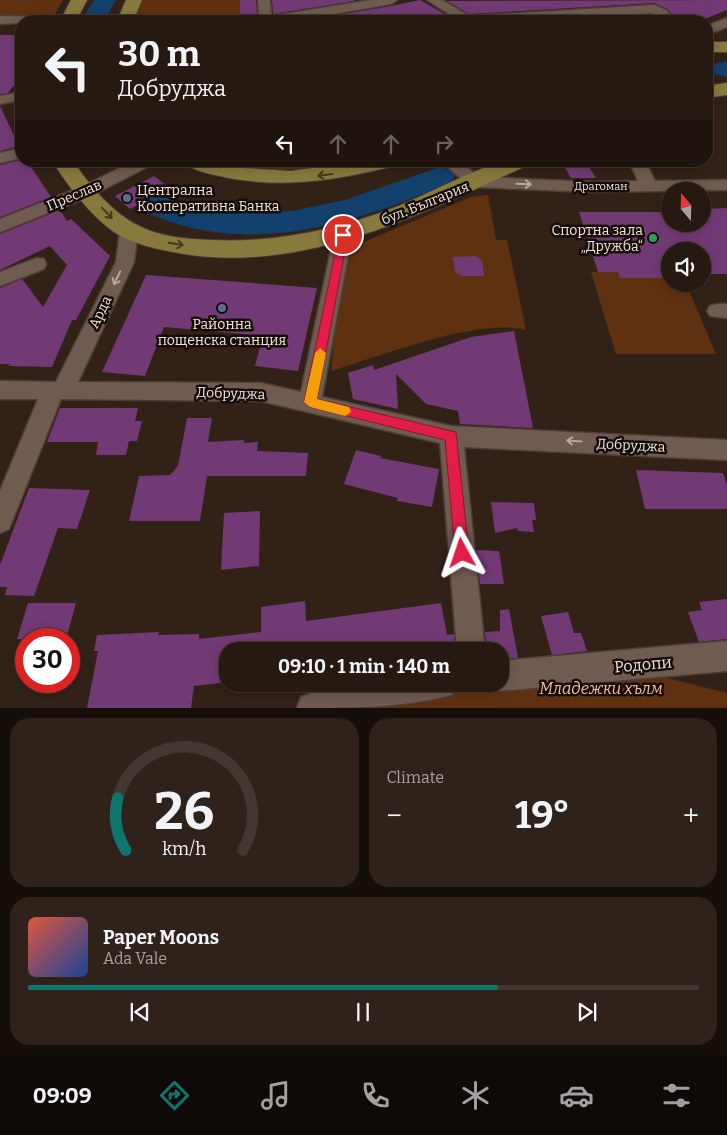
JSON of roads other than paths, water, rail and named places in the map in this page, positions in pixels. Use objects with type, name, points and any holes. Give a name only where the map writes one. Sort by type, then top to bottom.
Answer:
[{"type":"main road","points":[[71,15],[79,0]]},
{"type":"main road","points":[[128,15],[134,0]]},
{"type":"main road","points":[[713,47],[727,47]]},
{"type":"main road","points":[[713,91],[727,90]]},
{"type":"main road","name":"бул. България","points":[[67,167],[111,218],[129,231],[161,241],[226,251],[308,244],[343,235],[475,182],[507,167]]},
{"type":"main road","points":[[214,167],[227,171],[288,178],[326,175],[363,167]]},
{"type":"street","points":[[264,0],[265,15]]},
{"type":"street","points":[[297,15],[366,2],[392,0]]},
{"type":"street","points":[[433,0],[457,15]]},
{"type":"street","points":[[553,0],[565,15]]},
{"type":"street","points":[[602,0],[614,15]]},
{"type":"street","points":[[626,15],[654,9],[665,15]]},
{"type":"street","points":[[0,20],[15,20]]},
{"type":"street","points":[[713,28],[727,22]]},
{"type":"street","points":[[0,100],[15,97]]},
{"type":"street","points":[[0,158],[15,154]]},
{"type":"street","name":"Преслав","points":[[0,226],[87,191],[135,167]]},
{"type":"street","points":[[456,167],[475,182]]},
{"type":"street","points":[[640,167],[649,186]]},
{"type":"street","name":"Драгоман","points":[[475,182],[593,187],[727,186]]},
{"type":"street","name":"Арда","points":[[0,521],[58,391],[125,262],[129,231]]},
{"type":"street","points":[[310,402],[343,235]]},
{"type":"street","points":[[0,279],[37,264]]},
{"type":"street","name":"Добруджа","points":[[0,390],[261,392],[451,436],[727,450]]},
{"type":"street","points":[[451,436],[470,642]]},
{"type":"street","name":"Родопи","points":[[509,675],[727,656]]},
{"type":"street","points":[[312,708],[398,692]]},
{"type":"waterway","points":[[96,15],[105,0]]},
{"type":"waterway","points":[[153,204],[208,221],[268,224],[297,221],[356,207],[440,176]]},
{"type":"place","name":"Централна Кооперативна Банка","points":[[127,198]]},
{"type":"place","name":"Спортна зала „Дружба“","points":[[653,238]]},
{"type":"place","name":"Районна пощенска станция","points":[[222,308]]},
{"type":"park label","name":"Младежки хълм","points":[[601,688]]}]
